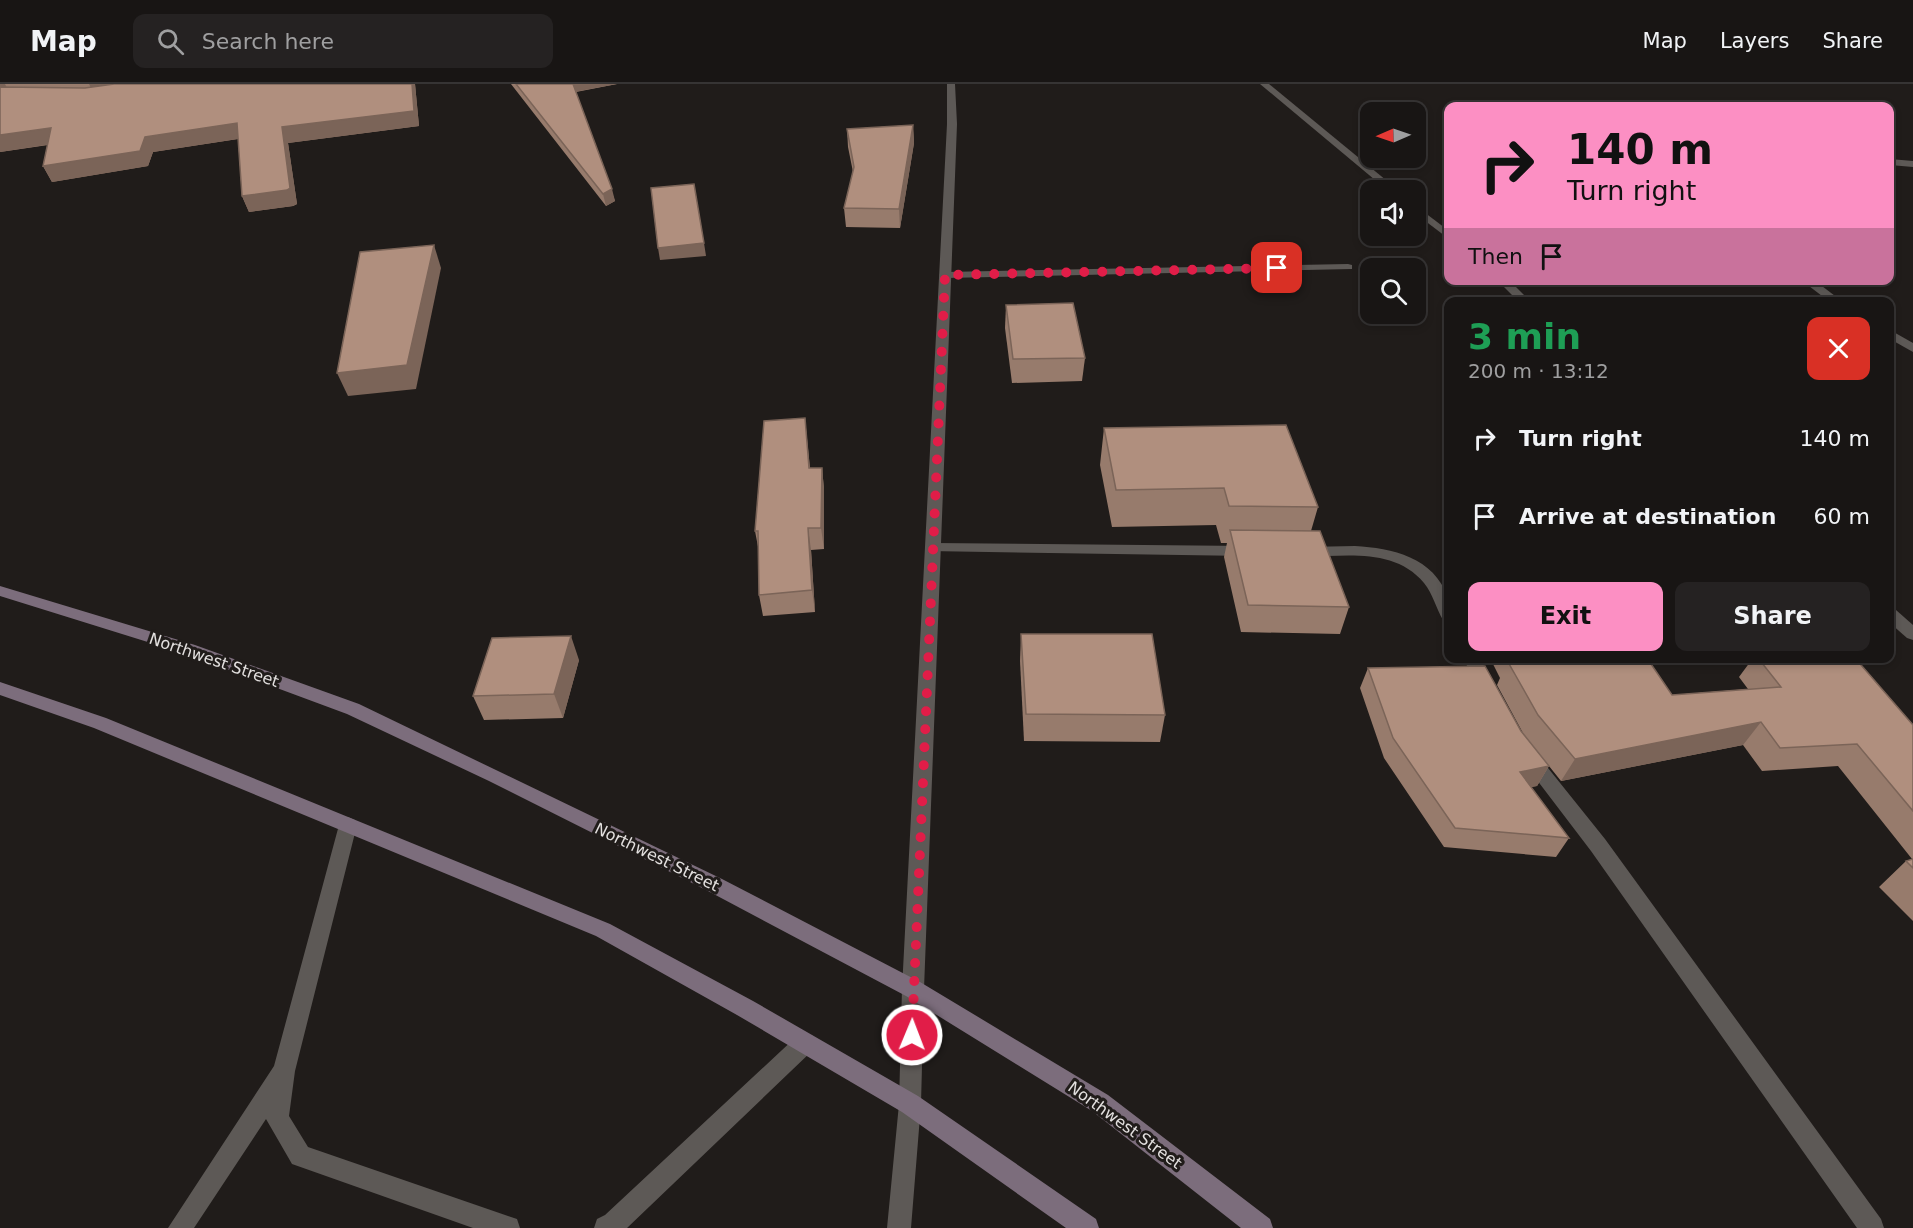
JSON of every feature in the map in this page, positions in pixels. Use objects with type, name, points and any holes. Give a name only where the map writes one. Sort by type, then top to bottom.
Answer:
[{"type":"main road","name":"Northwest Street","points":[[0,591],[189,649],[353,710],[495,776],[694,875],[913,989],[1100,1103],[1261,1228]]},
{"type":"main road","points":[[0,688],[100,723],[603,930],[910,1104],[1087,1228]]},
{"type":"street","points":[[899,1228],[910,1104],[913,989],[952,124],[951,84]]},
{"type":"street","points":[[1264,84],[1381,180]]},
{"type":"street","points":[[1894,162],[1913,164]]},
{"type":"street","points":[[1426,217],[1444,232]]},
{"type":"street","points":[[945,275],[1348,267]]},
{"type":"street","points":[[1507,285],[1521,297]]},
{"type":"street","points":[[1813,285],[1831,297]]},
{"type":"street","points":[[1894,336],[1913,348]]},
{"type":"street","points":[[933,548],[1263,551]]},
{"type":"street","points":[[1286,551],[1380,552],[1407,561],[1429,578],[1444,606]]},
{"type":"street","points":[[1894,617],[1913,634]]},
{"type":"street","points":[[1475,663],[1497,706]]},
{"type":"street","points":[[1518,744],[1598,845],[1872,1228]]},
{"type":"street","points":[[348,825],[284,1071],[278,1118],[300,1156],[508,1228]]},
{"type":"street","points":[[610,1226],[805,1043]]},
{"type":"street","points":[[180,1228],[284,1071]]},
{"type":"building","points":[[114,84],[412,84],[414,111],[282,127],[290,188],[242,196],[237,123],[145,137],[140,151],[43,166],[51,128],[0,135],[0,87],[85,88]]},
{"type":"building","points":[[516,84],[573,84],[612,189],[603,194]]},
{"type":"building","points":[[913,125],[899,209],[844,208],[854,167],[847,129]]},
{"type":"building","points":[[694,184],[704,243],[658,248],[651,188]]},
{"type":"building","points":[[434,245],[407,365],[337,373],[360,252]]},
{"type":"building","points":[[1073,303],[1085,358],[1013,359],[1006,305]]},
{"type":"building","points":[[805,418],[809,468],[822,468],[821,528],[808,528],[812,590],[759,595],[758,531],[755,531],[764,421]]},
{"type":"building","points":[[1286,425],[1318,507],[1229,506],[1224,488],[1116,490],[1104,428]]},
{"type":"building","points":[[1230,530],[1320,531],[1349,607],[1248,605]]},
{"type":"building","points":[[1021,634],[1152,634],[1165,715],[1026,714]]},
{"type":"building","points":[[571,636],[554,694],[473,696],[492,638]]},
{"type":"building","points":[[1509,663],[1650,663],[1672,695],[1781,687],[1762,663],[1859,663],[1913,725],[1913,811],[1857,744],[1780,748],[1761,722],[1575,759],[1538,715]]},
{"type":"building","points":[[1485,666],[1521,731],[1549,766],[1520,772],[1569,838],[1455,828],[1393,738],[1368,668]]},
{"type":"building","points":[[1913,859],[1913,868],[1906,861]]},
{"type":"route","points":[[912,1035],[945,275],[1277,268]]}]
